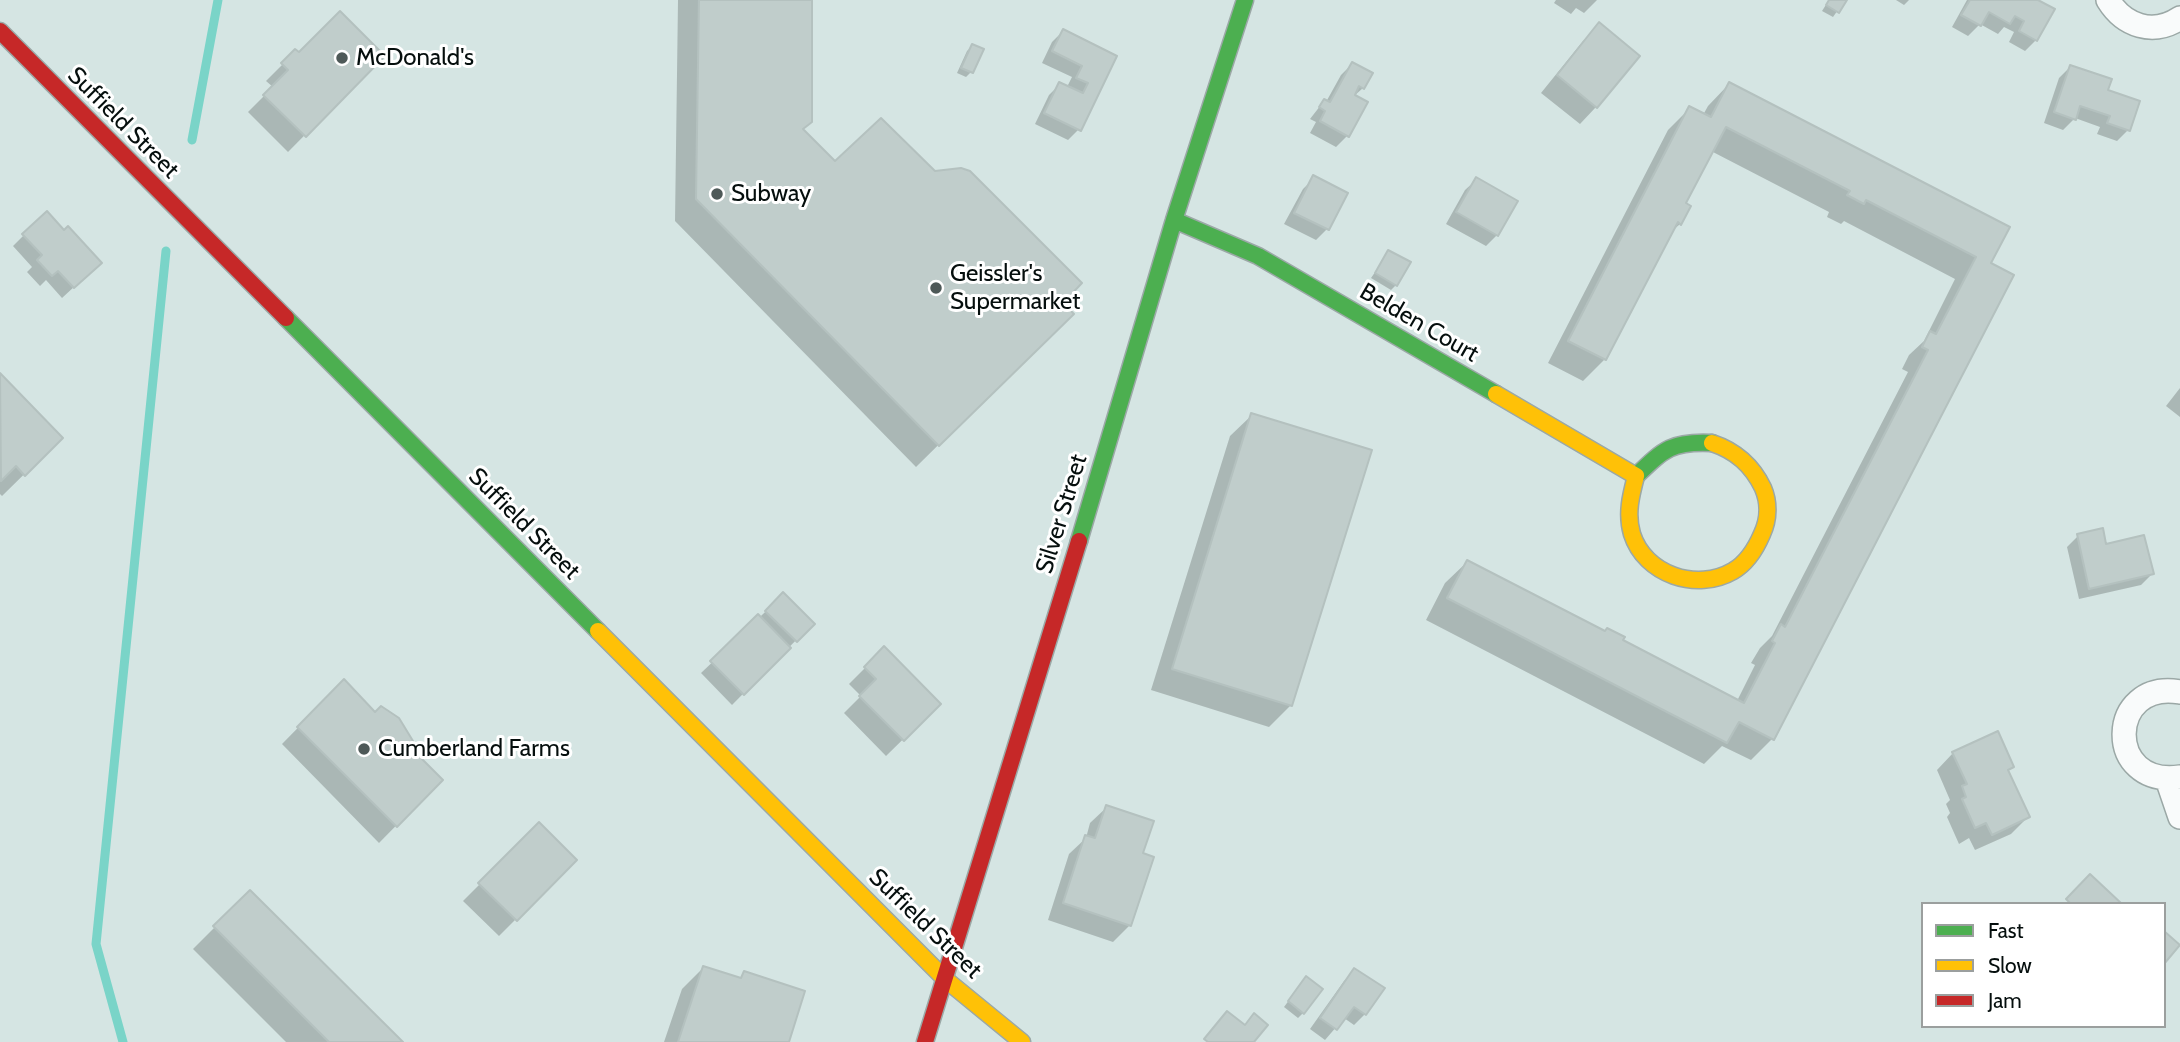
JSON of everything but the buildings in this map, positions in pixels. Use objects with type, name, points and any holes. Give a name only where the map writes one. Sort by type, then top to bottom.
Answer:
[{"type":"street","name":"Silver Street","points":[[925,1042],[1038,678],[1174,220],[1245,0]]},
{"type":"street","points":[[2108,0],[2120,16],[2138,26],[2158,27],[2180,18]]},
{"type":"street","name":"Suffield Street","points":[[0,31],[945,979],[1022,1042]]},
{"type":"street","name":"Belden Court","points":[[1174,220],[1283,270],[1636,476]]},
{"type":"street","points":[[1698,441],[1727,447],[1751,465],[1765,491],[1767,521],[1756,549],[1736,569],[1710,580],[1681,579],[1655,567],[1644,558],[1636,545],[1628,518],[1630,490],[1636,476],[1656,454],[1676,444],[1698,441]]},
{"type":"street","points":[[2180,692],[2164,690],[2149,694],[2137,703],[2128,715],[2123,729],[2124,744],[2139,769],[2153,776],[2174,778],[2180,817]]},
{"type":"waterway","points":[[192,140],[218,0]]},
{"type":"waterway","points":[[123,1042],[96,944],[166,251]]},
{"type":"traffic: fast","points":[[1079,541],[1174,220],[1245,0]]},
{"type":"traffic: fast","points":[[1174,220],[1258,256],[1496,394]]},
{"type":"traffic: fast","points":[[286,318],[598,631]]},
{"type":"traffic: fast","points":[[1636,476],[1662,453],[1678,445],[1712,443]]},
{"type":"traffic: slow","points":[[1496,394],[1636,476],[1629,512],[1632,534],[1648,560],[1674,576],[1704,580],[1733,571],[1747,559],[1764,528],[1767,505],[1759,480],[1736,455],[1712,443]]},
{"type":"traffic: slow","points":[[598,631],[945,979],[1022,1042]]},
{"type":"traffic: jam","points":[[0,31],[286,318]]},
{"type":"traffic: jam","points":[[925,1042],[1079,541]]},
{"type":"place","name":"McDonald's","points":[[342,58]]},
{"type":"place","name":"Subway","points":[[717,194]]},
{"type":"place","name":"Geissler's Supermarket","points":[[936,288]]},
{"type":"place","name":"Cumberland Farms","points":[[364,749]]}]
